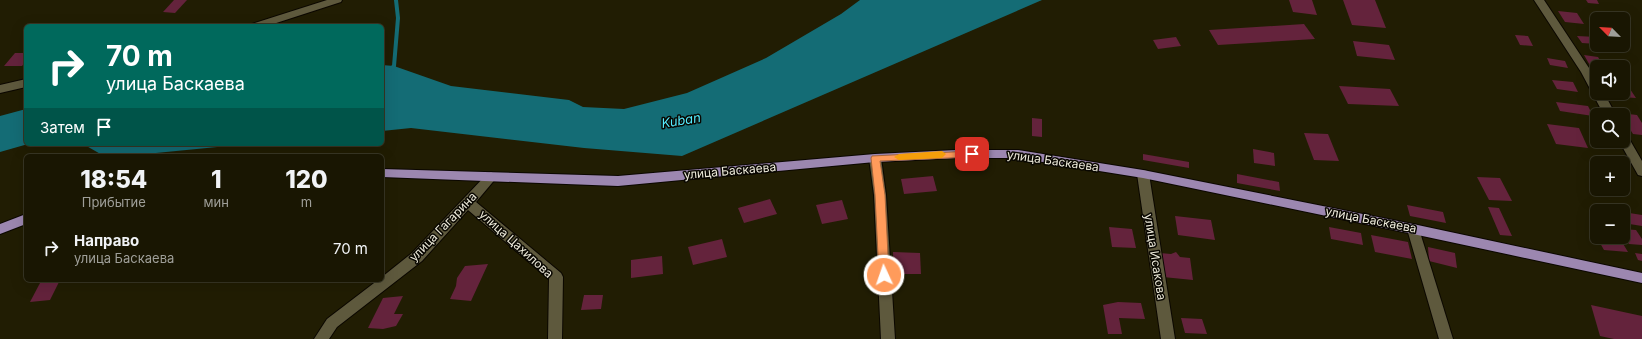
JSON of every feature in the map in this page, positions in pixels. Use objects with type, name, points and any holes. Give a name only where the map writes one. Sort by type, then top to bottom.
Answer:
[{"type":"main road","name":"улица Баскаева","points":[[384,173],[618,182],[875,158],[956,154],[1018,154],[1143,174],[1413,229],[1642,278]]},
{"type":"main road","points":[[0,229],[24,220]]},
{"type":"street","points":[[262,24],[337,0]]},
{"type":"street","points":[[1539,0],[1590,79]]},
{"type":"street","points":[[0,89],[24,83]]},
{"type":"street","points":[[1629,148],[1642,172]]},
{"type":"street","points":[[875,158],[880,195],[888,339]]},
{"type":"street","name":"улица Исакова","points":[[1143,174],[1168,339]]},
{"type":"street","name":"улица Гагарина","points":[[321,339],[332,323],[417,257],[491,177]]},
{"type":"street","name":"улица Цахилова","points":[[468,202],[556,277],[555,339]]},
{"type":"street","points":[[1413,229],[1446,339]]},
{"type":"water","name":"Kuban","points":[[860,0],[1042,0],[682,156],[584,148],[411,128],[384,131],[384,65],[394,66],[451,86],[569,100],[583,107],[624,109],[687,93],[766,58],[841,14]]},
{"type":"water","points":[[24,110],[24,145],[0,152],[0,116]]},
{"type":"water","points":[[86,146],[228,146],[146,154],[100,154]]},
{"type":"building","points":[[174,0],[187,0],[175,13],[163,12]]},
{"type":"building","points":[[1289,0],[1312,0],[1317,15],[1293,12]]},
{"type":"building","points":[[1343,0],[1375,0],[1386,28],[1352,25]]},
{"type":"building","points":[[1586,0],[1597,0],[1599,4],[1588,3]]},
{"type":"building","points":[[1558,11],[1577,13],[1584,24],[1565,22]]},
{"type":"building","points":[[1304,24],[1315,39],[1218,45],[1209,30]]},
{"type":"building","points":[[1515,35],[1528,36],[1533,46],[1520,45]]},
{"type":"building","points":[[1577,36],[1590,37],[1590,44],[1582,43]]},
{"type":"building","points":[[1176,37],[1181,46],[1158,49],[1153,40]]},
{"type":"building","points":[[1353,41],[1389,45],[1395,60],[1357,56]]},
{"type":"building","points":[[15,53],[24,53],[24,64],[22,66],[4,66]]},
{"type":"building","points":[[1584,55],[1598,57],[1600,60],[1590,60],[1590,66]]},
{"type":"building","points":[[1547,58],[1565,61],[1568,68],[1550,65]]},
{"type":"building","points":[[1552,80],[1573,82],[1578,92],[1557,89]]},
{"type":"building","points":[[1339,86],[1390,89],[1399,106],[1348,104]]},
{"type":"building","points":[[1630,89],[1636,98],[1630,98]]},
{"type":"building","points":[[1556,102],[1588,106],[1590,116],[1560,111]]},
{"type":"building","points":[[1630,114],[1637,115],[1642,123],[1642,135],[1633,134],[1630,129]]},
{"type":"building","points":[[1032,118],[1042,119],[1042,137],[1032,136]]},
{"type":"building","points":[[1547,124],[1579,128],[1588,148],[1556,144]]},
{"type":"building","points":[[1304,133],[1328,134],[1339,161],[1314,160]]},
{"type":"building","points":[[1253,149],[1274,153],[1275,166],[1254,163]]},
{"type":"building","points":[[1143,154],[1189,162],[1189,168],[1143,160]]},
{"type":"building","points":[[1237,174],[1279,182],[1280,191],[1237,183]]},
{"type":"building","points":[[933,176],[937,191],[904,194],[901,179]]},
{"type":"building","points":[[1477,177],[1500,178],[1512,201],[1489,200]]},
{"type":"building","points":[[770,199],[777,214],[744,223],[738,208]]},
{"type":"building","points":[[842,200],[848,219],[822,224],[816,205]]},
{"type":"building","points":[[1407,205],[1443,212],[1446,223],[1410,216]]},
{"type":"building","points":[[1488,207],[1499,208],[1512,236],[1500,235]]},
{"type":"building","points":[[1630,213],[1642,215],[1642,226],[1630,224]]},
{"type":"building","points":[[1175,216],[1211,220],[1215,240],[1178,235]]},
{"type":"building","points":[[1109,227],[1132,229],[1136,248],[1112,247]]},
{"type":"building","points":[[1329,227],[1361,233],[1363,245],[1331,239]]},
{"type":"building","points":[[1630,230],[1636,230],[1642,239],[1642,245],[1629,244]]},
{"type":"building","points":[[1371,235],[1408,242],[1412,259],[1375,252]]},
{"type":"building","points":[[722,239],[727,257],[693,265],[688,247]]},
{"type":"building","points":[[1601,244],[1623,244],[1628,252],[1604,250]]},
{"type":"building","points":[[1428,247],[1455,253],[1457,268],[1429,261]]},
{"type":"building","points":[[893,252],[920,253],[921,274],[894,274]]},
{"type":"building","points":[[1176,252],[1180,257],[1190,258],[1193,280],[1163,277],[1160,253],[1171,254]]},
{"type":"building","points":[[1635,253],[1642,254],[1642,261],[1638,260]]},
{"type":"building","points":[[662,256],[663,274],[631,278],[631,260]]},
{"type":"building","points":[[488,264],[471,301],[450,299],[456,286],[457,278],[465,266]]},
{"type":"building","points":[[59,282],[50,300],[30,302],[40,283]]},
{"type":"building","points":[[584,295],[603,295],[601,309],[581,310]]},
{"type":"building","points":[[403,296],[394,314],[403,314],[396,326],[383,329],[368,328],[383,298]]},
{"type":"building","points":[[1118,302],[1141,303],[1145,319],[1119,318],[1122,334],[1108,334],[1103,305]]},
{"type":"building","points":[[1591,305],[1642,316],[1642,339],[1614,339],[1600,336]]},
{"type":"building","points":[[1181,318],[1202,319],[1207,334],[1185,333]]},
{"type":"waterway","points":[[390,70],[394,66],[398,18],[396,0]]},
{"type":"slow traffic","points":[[899,157],[942,154]]},
{"type":"route","points":[[884,275],[880,195],[875,158],[972,154]]}]
